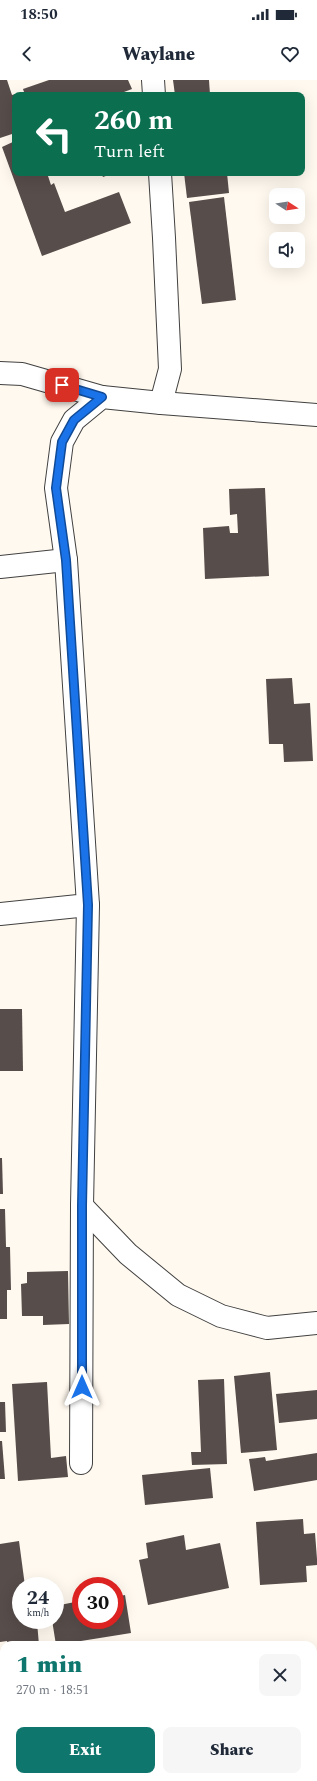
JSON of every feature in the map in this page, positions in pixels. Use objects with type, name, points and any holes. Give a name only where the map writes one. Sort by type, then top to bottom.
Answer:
[{"type":"street","points":[[153,80],[154,92]]},
{"type":"street","points":[[160,176],[170,368],[161,403]]},
{"type":"street","points":[[0,373],[22,374],[102,397],[161,403],[317,414]]},
{"type":"street","points":[[81,1463],[82,1206],[88,905],[66,560],[56,488],[62,442],[74,420],[102,397]]},
{"type":"street","points":[[0,567],[66,560]]},
{"type":"street","points":[[0,914],[88,905]]},
{"type":"street","points":[[82,1206],[128,1254],[178,1295],[221,1316],[267,1328],[317,1323]]},
{"type":"building","points":[[0,80],[7,80],[12,95],[12,134],[0,138]]},
{"type":"building","points":[[49,80],[128,80],[132,89],[124,92],[24,92],[23,89]]},
{"type":"building","points":[[173,80],[209,80],[210,92],[175,92]]},
{"type":"building","points":[[12,142],[12,174],[2,147]]},
{"type":"building","points":[[13,176],[48,176],[51,185],[54,183],[65,212],[119,192],[131,223],[42,256]]},
{"type":"building","points":[[184,176],[227,176],[229,193],[187,198]]},
{"type":"building","points":[[224,197],[236,300],[202,304],[189,202]]},
{"type":"building","points":[[265,488],[269,576],[205,579],[203,528],[229,526],[230,533],[238,533],[237,514],[230,515],[229,489]]},
{"type":"building","points":[[292,678],[294,704],[310,703],[313,761],[284,762],[283,744],[269,744],[266,679]]},
{"type":"building","points":[[0,1009],[22,1009],[23,1071],[0,1071]]},
{"type":"building","points":[[0,1158],[2,1158],[3,1194],[0,1194]]},
{"type":"building","points":[[0,1209],[5,1209],[6,1247],[10,1247],[11,1290],[7,1290],[7,1319],[0,1319]]},
{"type":"building","points":[[68,1271],[69,1324],[43,1325],[43,1316],[22,1316],[21,1284],[27,1283],[27,1272]]},
{"type":"building","points":[[270,1372],[277,1450],[241,1453],[234,1376]]},
{"type":"building","points":[[224,1379],[227,1464],[192,1465],[191,1452],[201,1452],[198,1380]]},
{"type":"building","points":[[47,1382],[51,1458],[66,1456],[68,1477],[18,1481],[12,1384]]},
{"type":"building","points":[[317,1390],[317,1419],[279,1423],[276,1394]]},
{"type":"building","points":[[0,1402],[5,1402],[6,1432],[0,1432]]},
{"type":"building","points":[[0,1441],[2,1441],[5,1479],[0,1479]]},
{"type":"building","points":[[317,1453],[317,1480],[254,1491],[249,1459],[265,1457],[266,1461]]},
{"type":"building","points":[[210,1468],[213,1498],[145,1505],[142,1475]]},
{"type":"building","points":[[303,1519],[304,1534],[315,1533],[317,1559],[317,1565],[306,1566],[307,1582],[260,1585],[256,1522]]},
{"type":"building","points":[[184,1535],[186,1550],[220,1543],[229,1588],[148,1605],[139,1560],[148,1558],[146,1543]]},
{"type":"building","points":[[19,1541],[24,1577],[12,1577],[12,1629],[38,1629],[39,1641],[0,1641],[0,1544]]},
{"type":"building","points":[[125,1595],[131,1633],[81,1641],[55,1641],[53,1629],[64,1629],[64,1604],[72,1603],[72,1629],[124,1629]]},
{"type":"route","points":[[62,385],[102,397],[74,420],[62,442],[56,488],[66,560],[88,905],[82,1206],[82,1387]]}]
